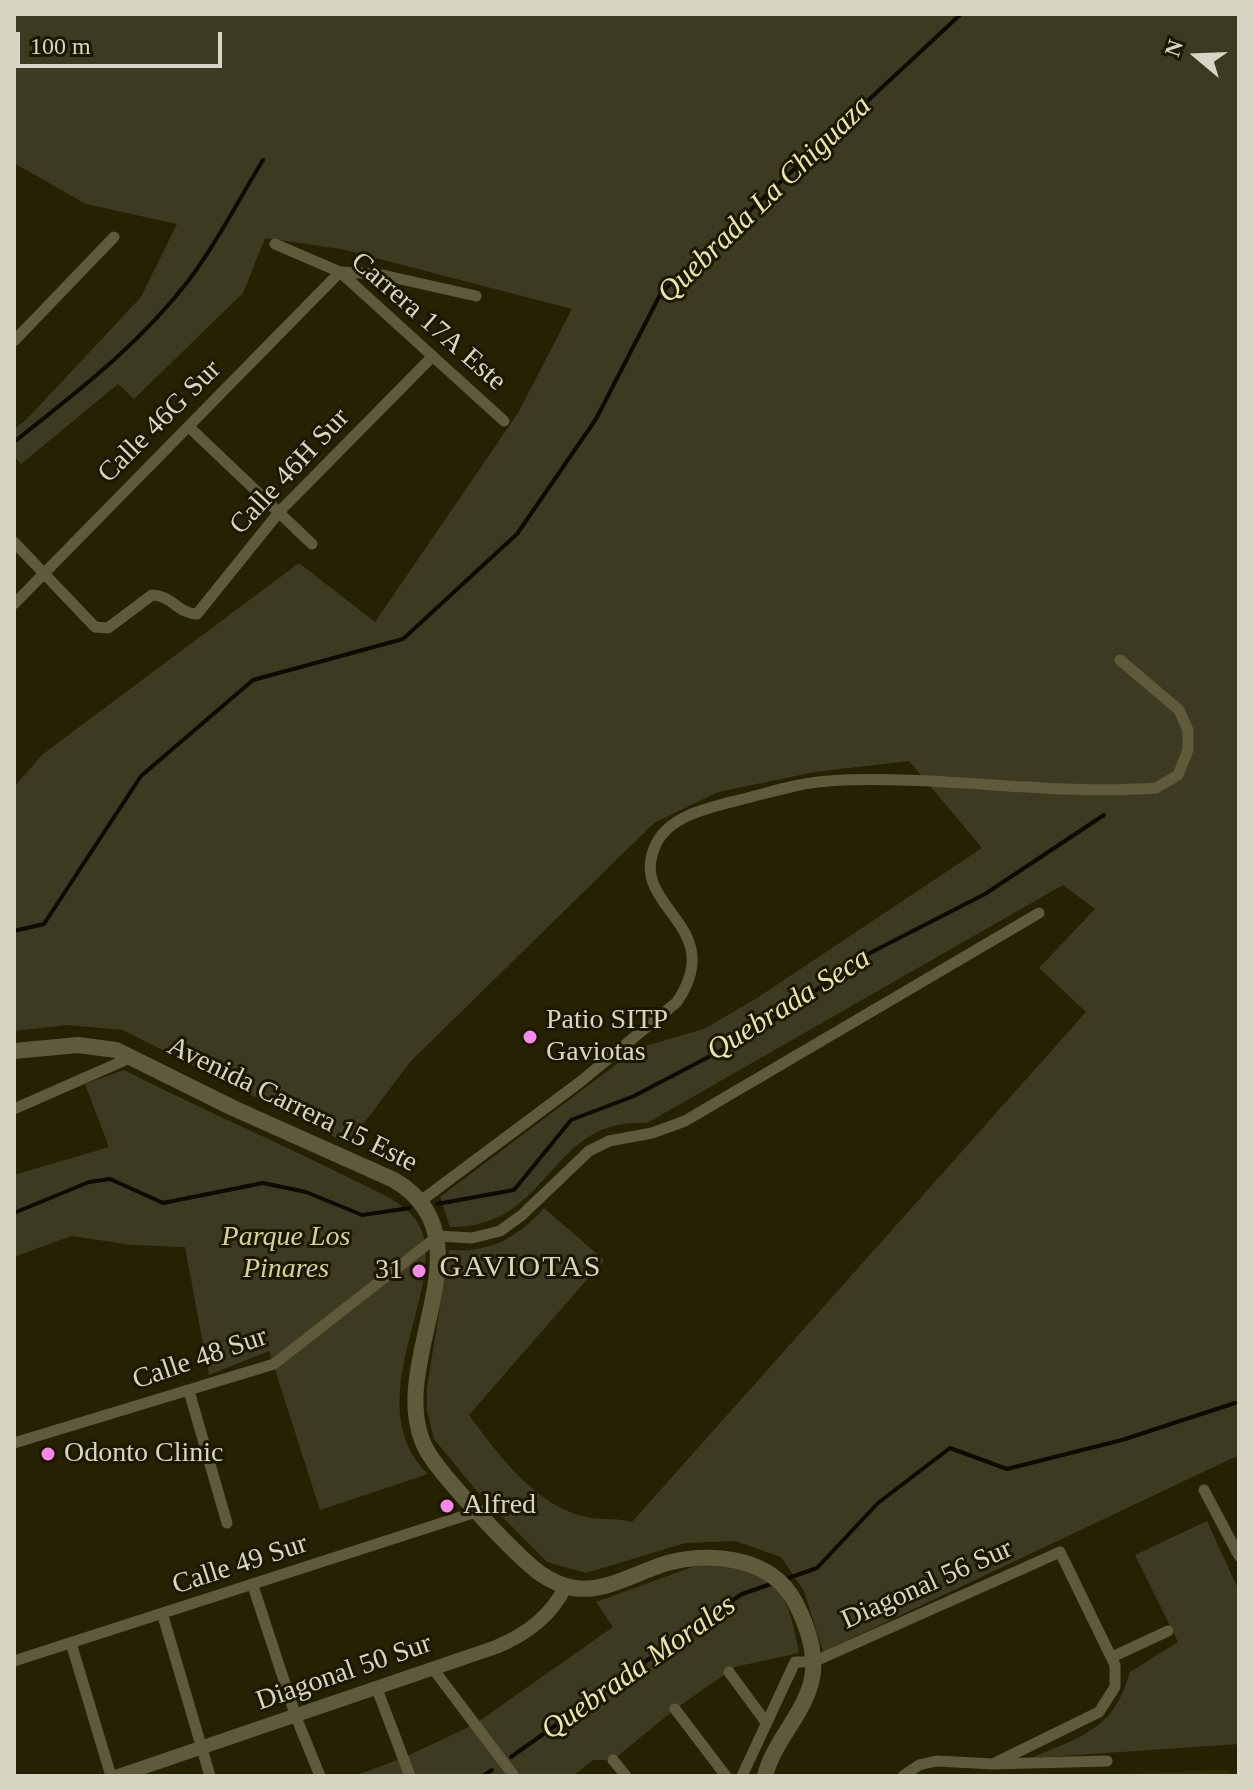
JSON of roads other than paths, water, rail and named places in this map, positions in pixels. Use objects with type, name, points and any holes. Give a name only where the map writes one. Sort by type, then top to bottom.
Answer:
[{"type":"main road","name":"Avenida Carrera 15 Este","points":[[14,1051],[78,1045],[104,1047],[132,1057],[233,1108],[394,1180],[422,1200],[430,1211],[438,1236],[435,1281],[416,1386],[417,1423],[424,1446],[437,1466],[532,1567],[566,1586]]},
{"type":"main road","points":[[566,1586],[594,1588],[671,1562],[698,1558],[738,1561],[782,1582],[807,1631],[813,1662],[808,1692],[780,1739],[765,1775]]},
{"type":"street","points":[[14,341],[114,237]]},
{"type":"street","name":"Carrera 17A Este","points":[[275,244],[340,272],[431,358],[504,421]]},
{"type":"street","points":[[340,272],[378,274],[476,296]]},
{"type":"street","name":"Calle 46G Sur","points":[[14,604],[340,272]]},
{"type":"street","name":"Calle 46H Sur","points":[[45,573],[87,623],[102,629],[108,628],[152,595],[168,598],[186,612],[197,614],[280,511],[431,358]]},
{"type":"street","points":[[189,427],[312,544]]},
{"type":"street","points":[[14,542],[45,573]]},
{"type":"street","points":[[422,1200],[580,1082],[682,996],[691,979],[693,954],[681,924],[652,886],[649,865],[657,842],[674,822],[715,806],[827,781],[908,779],[1156,788],[1178,775],[1188,750],[1188,730],[1179,710],[1120,660]]},
{"type":"street","points":[[438,1236],[482,1237],[508,1227],[589,1151],[609,1141],[652,1133],[685,1121],[1039,913]]},
{"type":"street","points":[[14,1109],[132,1057]]},
{"type":"street","name":"Calle 48 Sur","points":[[14,1443],[274,1364],[438,1236]]},
{"type":"street","points":[[189,1391],[227,1523]]},
{"type":"street","points":[[1204,1490],[1239,1556]]},
{"type":"street","name":"Calle 49 Sur","points":[[14,1661],[163,1616],[479,1511]]},
{"type":"street","name":"Diagonal 56 Sur","points":[[813,1662],[1060,1552],[1114,1661]]},
{"type":"street","points":[[253,1586],[296,1717],[320,1776]]},
{"type":"street","name":"Diagonal 50 Sur","points":[[118,1776],[434,1670],[518,1637],[555,1606],[566,1586]]},
{"type":"street","points":[[163,1616],[210,1776]]},
{"type":"street","points":[[993,1764],[1099,1712],[1112,1694],[1114,1661],[1168,1631]]},
{"type":"street","points":[[71,1643],[111,1776]]},
{"type":"street","points":[[742,1776],[795,1662],[813,1662]]},
{"type":"street","points":[[434,1670],[514,1776]]},
{"type":"street","points":[[729,1672],[765,1721]]},
{"type":"street","points":[[377,1689],[410,1776]]},
{"type":"street","points":[[675,1709],[726,1776]]},
{"type":"street","points":[[613,1760],[626,1776]]},
{"type":"street","points":[[903,1776],[919,1765],[936,1761],[993,1764],[1107,1761]]},
{"type":"street","points":[[993,1764],[1007,1776]]},
{"type":"waterway","name":"Quebrada La Chiguaza","points":[[14,931],[44,924],[141,776],[253,680],[403,639],[517,534],[596,419],[661,293],[961,14]]},
{"type":"waterway","points":[[14,442],[106,367],[169,304],[209,251],[263,160]]},
{"type":"waterway","name":"Quebrada Seca","points":[[437,1204],[514,1190],[571,1120],[634,1096],[760,1030],[866,955],[985,894],[1104,815]]},
{"type":"waterway","name":"Quebrada Seca","points":[[14,1213],[89,1182],[110,1179],[163,1203],[263,1183],[306,1192],[362,1215],[410,1208]]},
{"type":"waterway","name":"Quebrada Morales","points":[[783,1580],[817,1568],[878,1503],[950,1448],[1007,1469],[1122,1440],[1235,1403]]},
{"type":"waterway","name":"Quebrada Morales","points":[[511,1757],[742,1594],[771,1584]]},
{"type":"waterway","name":"Quebrada Morales","points":[[483,1776],[492,1770]]},
{"type":"place","name":"Patio SITP Gaviotas","points":[[530,1037]]},
{"type":"place","name":"31","points":[[419,1271]]},
{"type":"place","name":"Odonto Clinic","points":[[48,1454]]},
{"type":"place","name":"Alfred","points":[[447,1506]]},
{"type":"district","name":"GAVIOTAS","points":[[521,1268]]},
{"type":"park label","name":"Parque Los Pinares","points":[[286,1254]]}]
